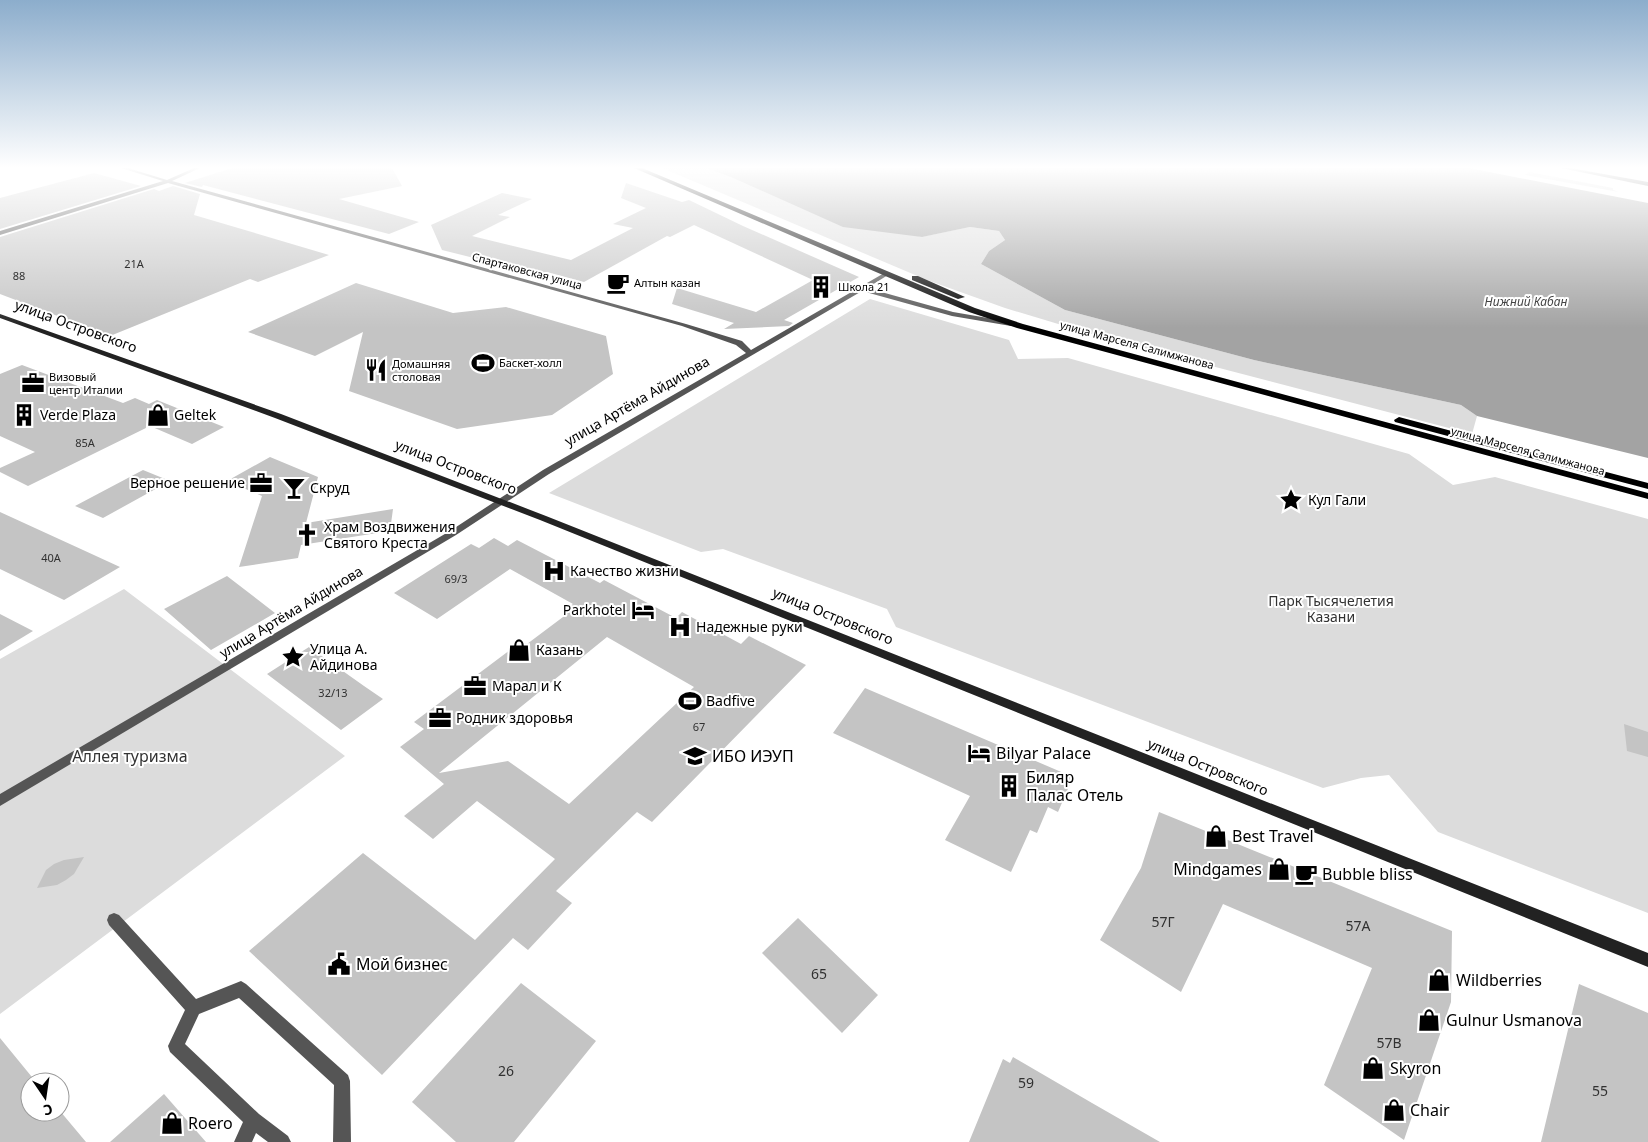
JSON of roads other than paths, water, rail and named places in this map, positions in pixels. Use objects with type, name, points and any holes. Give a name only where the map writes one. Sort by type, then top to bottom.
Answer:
[{"type":"main road","name":"улица Марселя Салимжанова","points":[[762,221],[972,310],[1020,326],[1648,496]]},
{"type":"main road","points":[[779,221],[963,298],[1005,313],[1648,486]]},
{"type":"street","points":[[0,233],[38,221]]},
{"type":"street","name":"Спартаковская улица","points":[[308,221],[684,325],[740,343],[749,352]]},
{"type":"street","name":"улица Артёма Айдинова","points":[[0,800],[453,533],[546,472],[749,352],[886,274]]},
{"type":"street","points":[[864,288],[952,314],[1020,326]]},
{"type":"street","name":"улица Островского","points":[[0,316],[278,416],[502,502],[1648,960]]},
{"type":"street","points":[[114,920],[194,1008]]},
{"type":"street","points":[[282,1142],[253,1120],[176,1046],[194,1008],[241,989],[262,1007],[342,1081],[342,1142]]},
{"type":"street","points":[[243,1142],[253,1120]]},
{"type":"water","name":"Нижний Кабан","points":[[830,221],[1648,221],[1648,458],[1477,416],[1461,405],[1254,360],[1065,310],[981,264],[989,251],[1005,240],[999,231],[970,227],[922,237],[843,227]]},
{"type":"place","name":"Алтын казан","points":[[618,283]]},
{"type":"place","name":"Школа 21","points":[[821,287]]},
{"type":"place","name":"Баскет-холл","points":[[483,363]]},
{"type":"place","name":"Домашняя столовая","points":[[376,370]]},
{"type":"place","name":"Визовый центр Италии","points":[[33,383]]},
{"type":"place","name":"Verde Plaza","points":[[24,415]]},
{"type":"place","name":"Geltek","points":[[158,415]]},
{"type":"place","name":"Верное решение","points":[[261,483]]},
{"type":"place","name":"Скруд","points":[[294,488]]},
{"type":"place","name":"Кул Гали","points":[[1291,500]]},
{"type":"place","name":"Храм Воздвижения Святого Креста","points":[[307,535]]},
{"type":"place","name":"Качество жизни","points":[[554,571]]},
{"type":"place","name":"Parkhotel","points":[[643,610]]},
{"type":"place","name":"Надежные руки","points":[[680,627]]},
{"type":"place","name":"Казань","points":[[519,650]]},
{"type":"place","name":"Улица А. Айдинова","points":[[293,657]]},
{"type":"place","name":"Марал и К","points":[[475,686]]},
{"type":"place","name":"Badfive","points":[[690,701]]},
{"type":"place","name":"Родник здоровья","points":[[440,718]]},
{"type":"place","name":"Bilyar Palace","points":[[979,753]]},
{"type":"place","name":"ИБО ИЭУП","points":[[695,756]]},
{"type":"place","name":"Биляр Палас Отель","points":[[1009,786]]},
{"type":"place","name":"Best Travel","points":[[1216,836]]},
{"type":"place","name":"Mindgames","points":[[1279,869]]},
{"type":"place","name":"Bubble bliss","points":[[1306,874]]},
{"type":"place","name":"Мой бизнес","points":[[339,964]]},
{"type":"place","name":"Wildberries","points":[[1439,980]]},
{"type":"place","name":"Gulnur Usmanova","points":[[1429,1020]]},
{"type":"place","name":"Skyron","points":[[1373,1068]]},
{"type":"place","name":"Chair","points":[[1394,1110]]},
{"type":"place","name":"Roero","points":[[172,1123]]},
{"type":"park label","name":"Парк Тысячелетия Казани","points":[[1331,610]]},
{"type":"park label","name":"Аллея туризма","points":[[130,756]]}]
